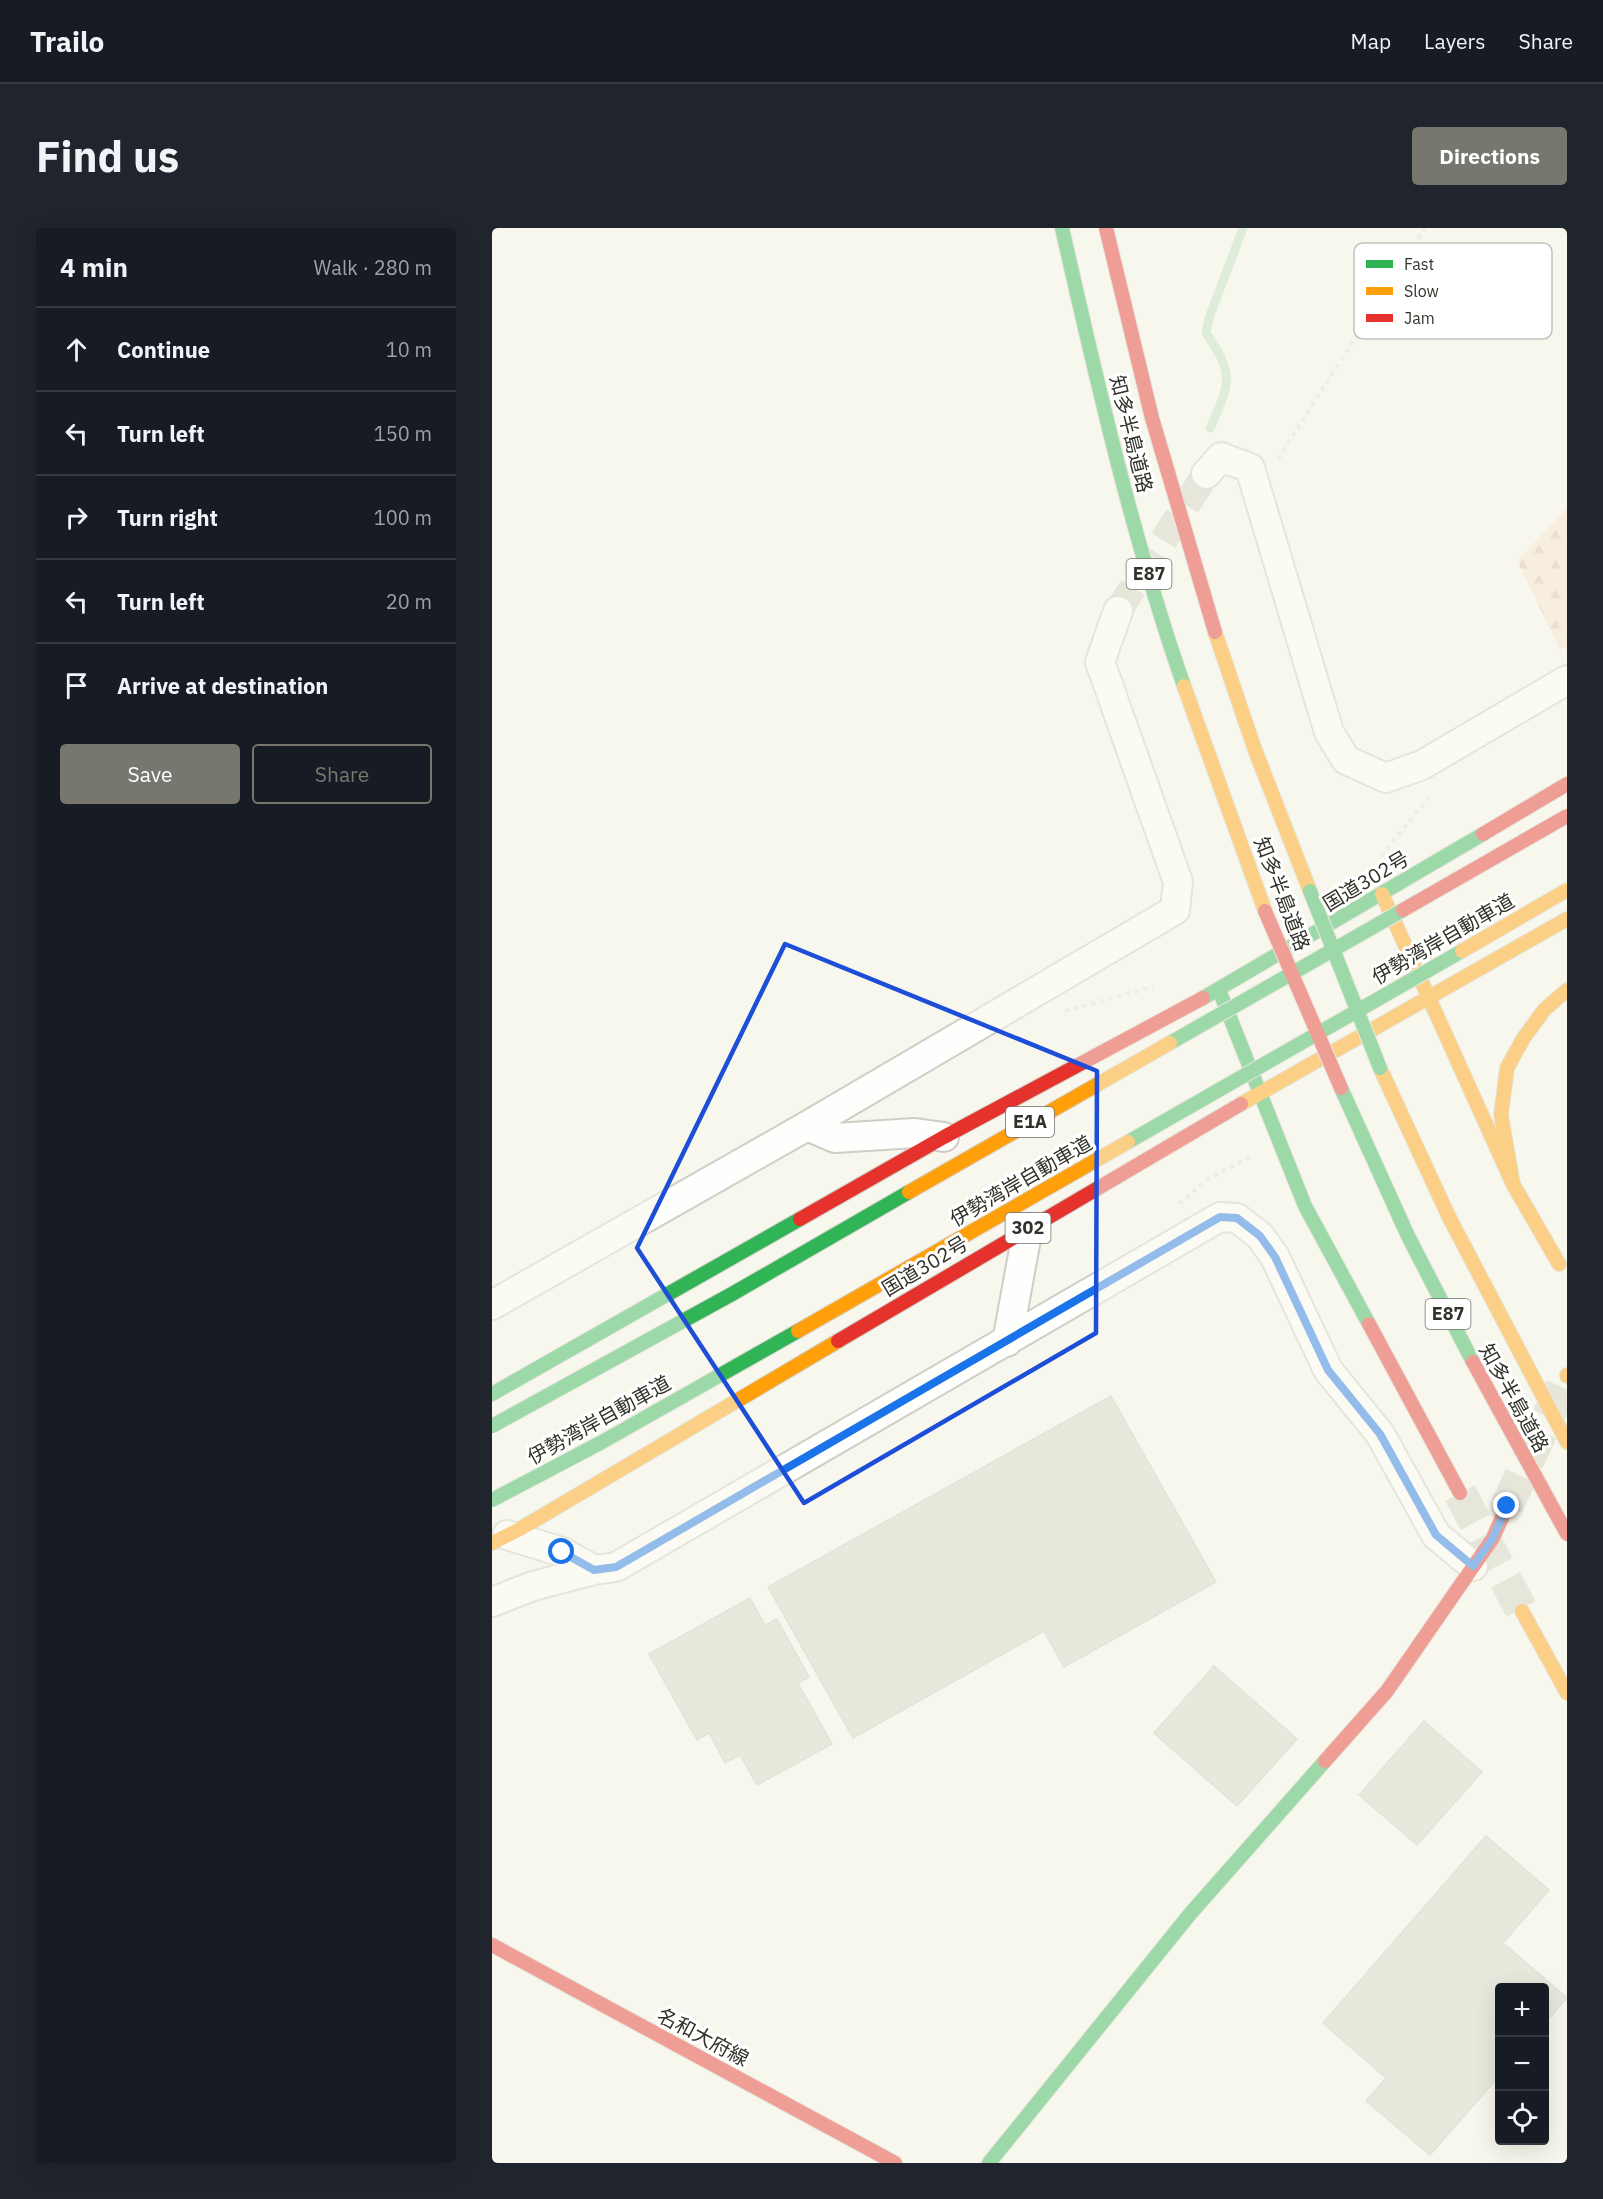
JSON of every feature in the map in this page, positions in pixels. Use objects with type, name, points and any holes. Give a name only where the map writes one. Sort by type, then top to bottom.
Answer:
[{"type":"main road","name":"知多半島道路","points":[[1062,228],[1120,473],[1156,600],[1265,911],[1341,1088],[1413,1246],[1476,1368],[1567,1534]]},
{"type":"main road","name":"知多半島道路","points":[[1106,228],[1136,359],[1200,586],[1248,732],[1380,1068],[1449,1217],[1567,1442]]},
{"type":"main road","name":"国道302号","points":[[492,1394],[944,1137],[1219,990],[1567,782]]},
{"type":"main road","name":"E1A","points":[[492,1426],[732,1294],[1567,816]]},
{"type":"main road","name":"伊勢湾岸自動車道","points":[[492,1500],[602,1442],[782,1341],[1567,890]]},
{"type":"main road","points":[[1382,894],[1513,1184],[1559,1264]]},
{"type":"main road","name":"国道302号","points":[[499,1539],[1260,1092],[1567,919]]},
{"type":"main road","points":[[1219,990],[1305,1206],[1460,1493]]},
{"type":"main road","points":[[1513,1184],[1501,1115],[1507,1068],[1523,1039],[1544,1010],[1567,990]]},
{"type":"main road","points":[[989,2163],[1190,1914],[1387,1691],[1493,1538],[1507,1506]]},
{"type":"main road","points":[[1522,1611],[1567,1693]]},
{"type":"main road","name":"名和大府線","points":[[492,1945],[895,2163]]},
{"type":"street","points":[[1206,474],[1221,457],[1250,468],[1329,732],[1346,760],[1386,778],[1422,765],[1567,680]]},
{"type":"street","points":[[492,1305],[807,1126],[1175,910],[1178,882],[1100,662],[1118,611]]},
{"type":"street","points":[[807,1126],[835,1138],[915,1133],[944,1137]]},
{"type":"street","points":[[492,1602],[533,1586],[594,1570],[616,1567],[1220,1217],[1237,1218],[1260,1236],[1275,1257],[1328,1370],[1380,1434],[1436,1535],[1473,1566]]},
{"type":"street","points":[[1006,1342],[1028,1228]]},
{"type":"street","points":[[499,1539],[562,1552],[594,1570]]},
{"type":"path","points":[[1415,243],[1425,228]]},
{"type":"path","points":[[1254,487],[1269,473],[1354,339]]},
{"type":"highlighted area","points":[[785,944],[1097,1071],[1096,1333],[804,1503],[637,1248]]},
{"type":"green space","points":[[1567,508],[1567,646],[1560,650],[1517,561]]},
{"type":"building","points":[[1111,1396],[1216,1582],[1064,1667],[1044,1631],[853,1738],[768,1587]]},
{"type":"building","points":[[750,1598],[765,1625],[777,1619],[809,1677],[798,1683],[832,1744],[757,1785],[740,1755],[725,1763],[709,1733],[697,1740],[649,1654]]},
{"type":"building","points":[[1214,1666],[1297,1739],[1237,1806],[1154,1733]]},
{"type":"building","points":[[1424,1721],[1482,1772],[1417,1845],[1359,1795]]},
{"type":"building","points":[[1486,1836],[1549,1890],[1503,1943],[1567,1998],[1549,2018],[1549,1983],[1495,1983],[1495,2081],[1430,2155],[1366,2101],[1386,2078],[1323,2023]]},
{"type":"waterway","points":[[1210,428],[1222,400],[1226,380],[1222,359],[1206,333],[1209,318],[1243,228]]},
{"type":"tunnel","points":[[1118,611],[1206,474]]},
{"type":"tunnel","points":[[1507,1506],[1567,1376]]},
{"type":"tunnel","points":[[1460,1493],[1522,1611]]},
{"type":"traffic: fast","points":[[1062,228],[1102,401],[1132,516],[1184,686]]},
{"type":"traffic: fast","points":[[1203,998],[1483,834]]},
{"type":"traffic: fast","points":[[1310,891],[1380,1068]]},
{"type":"traffic: fast","points":[[1170,1043],[1403,910]]},
{"type":"traffic: fast","points":[[1128,1142],[1462,951]]},
{"type":"traffic: fast","points":[[1219,990],[1305,1206],[1369,1324]]},
{"type":"traffic: fast","points":[[1341,1088],[1408,1236],[1473,1362]]},
{"type":"traffic: fast","points":[[492,1426],[732,1294],[909,1192]]},
{"type":"traffic: fast","points":[[492,1394],[800,1219]]},
{"type":"traffic: fast","points":[[492,1500],[602,1442],[798,1331]]},
{"type":"traffic: fast","points":[[989,2163],[1190,1914],[1325,1761]]},
{"type":"traffic: slow","points":[[1215,632],[1255,750],[1310,891]]},
{"type":"traffic: slow","points":[[1184,686],[1265,911]]},
{"type":"traffic: slow","points":[[1462,951],[1567,890]]},
{"type":"traffic: slow","points":[[1382,894],[1513,1184]]},
{"type":"traffic: slow","points":[[1241,1104],[1567,919]]},
{"type":"traffic: slow","points":[[1559,1264],[1513,1184],[1501,1115],[1507,1068],[1523,1039],[1544,1010],[1567,990]]},
{"type":"traffic: slow","points":[[909,1192],[1170,1043]]},
{"type":"traffic: slow","points":[[1380,1068],[1449,1217],[1567,1442]]},
{"type":"traffic: slow","points":[[798,1331],[1128,1142]]},
{"type":"traffic: slow","points":[[492,1543],[520,1529],[838,1341]]},
{"type":"traffic: slow","points":[[1522,1611],[1567,1693]]},
{"type":"traffic: jam","points":[[1106,228],[1152,418],[1215,632]]},
{"type":"traffic: jam","points":[[1483,834],[1567,784]]},
{"type":"traffic: jam","points":[[1403,910],[1567,816]]},
{"type":"traffic: jam","points":[[1265,911],[1341,1088]]},
{"type":"traffic: jam","points":[[800,1219],[944,1137],[1203,998]]},
{"type":"traffic: jam","points":[[838,1341],[1241,1104]]},
{"type":"traffic: jam","points":[[1369,1324],[1460,1493]]},
{"type":"traffic: jam","points":[[1473,1362],[1567,1534]]},
{"type":"traffic: jam","points":[[1325,1761],[1387,1691],[1493,1538],[1507,1506]]},
{"type":"traffic: jam","points":[[492,1945],[895,2163]]},
{"type":"route","points":[[562,1552],[594,1570],[616,1567],[1220,1217],[1237,1218],[1260,1236],[1275,1257],[1328,1370],[1380,1434],[1436,1535],[1473,1566],[1493,1538],[1507,1506]]}]
